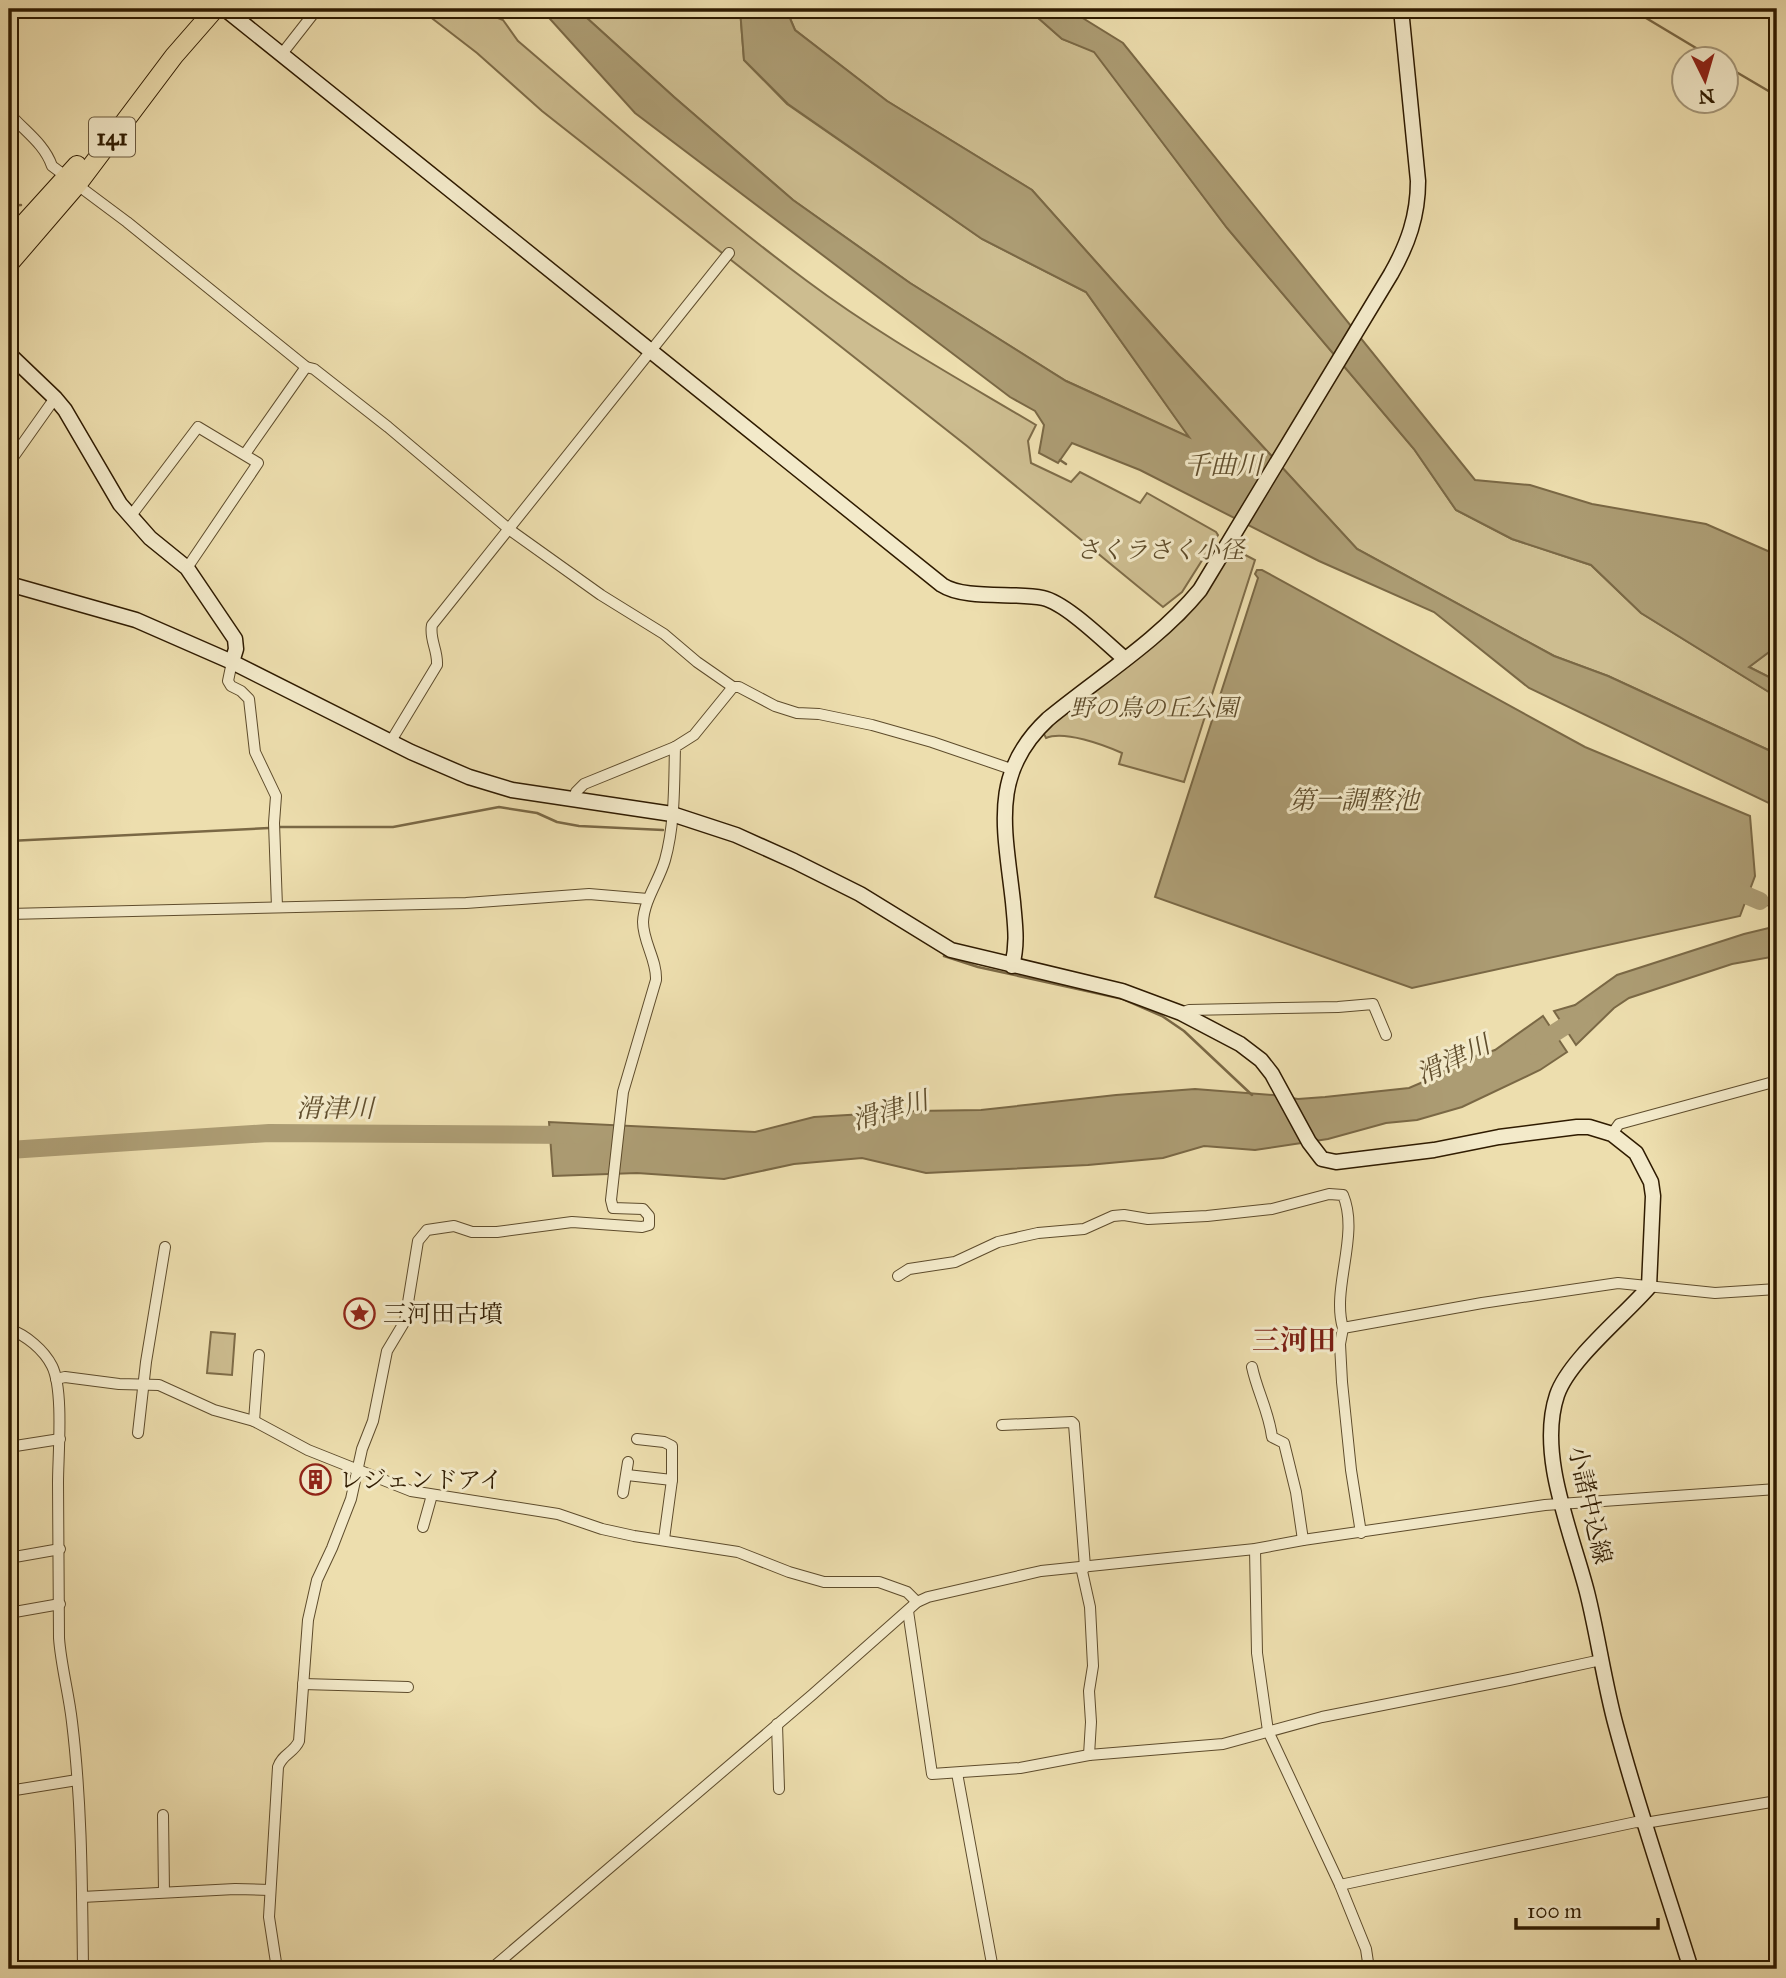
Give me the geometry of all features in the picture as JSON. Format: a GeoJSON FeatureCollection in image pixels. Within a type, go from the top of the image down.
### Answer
{"type":"FeatureCollection","features":[{"type":"Feature","properties":{"kind":"highway","name":"141"},"geometry":{"type":"LineString","coordinates":[[9,264],[72,181],[215,9]]}},
{"type":"Feature","properties":{"kind":"highway","name":"141"},"geometry":{"type":"LineString","coordinates":[[9,240],[72,181]]}},
{"type":"Feature","properties":{"kind":"main road"},"geometry":{"type":"LineString","coordinates":[[225,9],[942,585],[956,592],[1044,598],[1055,602],[1125,659]]}},
{"type":"Feature","properties":{"kind":"main road"},"geometry":{"type":"LineString","coordinates":[[1012,966],[1017,928],[1005,792],[1018,754],[1037,730],[1188,604],[1235,534],[1385,283],[1409,237],[1418,197],[1414,128],[1401,9]]}},
{"type":"Feature","properties":{"kind":"main road"},"geometry":{"type":"LineString","coordinates":[[9,354],[55,398],[130,517],[166,553],[187,568],[235,639],[236,649],[232,662]]}},
{"type":"Feature","properties":{"kind":"main road"},"geometry":{"type":"LineString","coordinates":[[9,584],[136,620],[232,662],[469,777],[521,792],[672,814],[736,835],[860,894],[951,950],[1122,991],[1181,1013],[1246,1048],[1268,1066],[1309,1142],[1327,1161],[1434,1150],[1499,1136],[1577,1128],[1589,1127],[1612,1133],[1636,1153],[1651,1182],[1653,1196],[1649,1287]]}},
{"type":"Feature","properties":{"kind":"main road","name":"小諸中込線"},"geometry":{"type":"LineString","coordinates":[[1649,1287],[1571,1368],[1557,1396],[1551,1451],[1562,1504],[1590,1605],[1615,1725],[1691,1969]]}},
{"type":"Feature","properties":{"kind":"street"},"geometry":{"type":"LineString","coordinates":[[281,55],[317,9]]}},
{"type":"Feature","properties":{"kind":"street"},"geometry":{"type":"LineString","coordinates":[[9,113],[30,132],[52,166],[127,222],[306,367],[314,369],[377,419],[510,530],[601,595],[664,634],[696,662],[733,687],[797,713],[872,725],[1011,769]]}},
{"type":"Feature","properties":{"kind":"street"},"geometry":{"type":"LineString","coordinates":[[391,741],[437,665],[436,648],[430,633],[432,625],[729,253]]}},
{"type":"Feature","properties":{"kind":"street"},"geometry":{"type":"LineString","coordinates":[[245,454],[306,367]]}},
{"type":"Feature","properties":{"kind":"street"},"geometry":{"type":"LineString","coordinates":[[9,463],[55,398]]}},
{"type":"Feature","properties":{"kind":"street"},"geometry":{"type":"LineString","coordinates":[[130,517],[198,427],[258,463],[187,568]]}},
{"type":"Feature","properties":{"kind":"street"},"geometry":{"type":"LineString","coordinates":[[232,662],[228,681],[249,699],[255,752],[276,796],[274,822],[277,908]]}},
{"type":"Feature","properties":{"kind":"street"},"geometry":{"type":"LineString","coordinates":[[575,799],[576,792],[584,784],[675,747],[694,735],[733,687]]}},
{"type":"Feature","properties":{"kind":"street"},"geometry":{"type":"LineString","coordinates":[[277,1969],[269,1917],[278,1767],[283,1756],[297,1747],[299,1741],[308,1620],[317,1580],[340,1530],[356,1482],[362,1449],[373,1421],[388,1345],[407,1316],[418,1241],[422,1233],[454,1226],[472,1232],[572,1222],[642,1227],[649,1225],[649,1216],[643,1209],[613,1208],[611,1200],[623,1092],[656,981],[643,923],[673,825],[675,747]]}},
{"type":"Feature","properties":{"kind":"street"},"geometry":{"type":"LineString","coordinates":[[9,915],[466,903],[589,894],[648,900]]}},
{"type":"Feature","properties":{"kind":"street"},"geometry":{"type":"LineString","coordinates":[[1181,1013],[1189,1010],[1373,1004],[1386,1035]]}},
{"type":"Feature","properties":{"kind":"street"},"geometry":{"type":"LineString","coordinates":[[1612,1133],[1619,1124],[1777,1081]]}},
{"type":"Feature","properties":{"kind":"street"},"geometry":{"type":"LineString","coordinates":[[898,1276],[909,1269],[955,1262],[998,1242],[1038,1233],[1084,1229],[1114,1216],[1148,1219],[1208,1216],[1272,1209],[1315,1197],[1343,1195],[1346,1212],[1345,1263],[1339,1319],[1343,1328],[1340,1345],[1351,1470],[1361,1533]]}},
{"type":"Feature","properties":{"kind":"street"},"geometry":{"type":"LineString","coordinates":[[138,1433],[143,1383],[165,1247]]}},
{"type":"Feature","properties":{"kind":"street"},"geometry":{"type":"LineString","coordinates":[[1343,1328],[1482,1303],[1618,1283],[1715,1293],[1777,1289]]}},
{"type":"Feature","properties":{"kind":"street"},"geometry":{"type":"LineString","coordinates":[[9,1329],[24,1336],[44,1354],[56,1379],[60,1439],[59,1638],[61,1668],[72,1721],[77,1780],[83,1969]]}},
{"type":"Feature","properties":{"kind":"street"},"geometry":{"type":"LineString","coordinates":[[254,1421],[259,1355]]}},
{"type":"Feature","properties":{"kind":"street"},"geometry":{"type":"LineString","coordinates":[[1252,1367],[1257,1390],[1270,1420],[1272,1437],[1284,1443],[1296,1492],[1303,1540]]}},
{"type":"Feature","properties":{"kind":"street"},"geometry":{"type":"LineString","coordinates":[[56,1379],[65,1377],[119,1384],[159,1385],[214,1410],[254,1421],[307,1450],[411,1491],[558,1514],[601,1529],[738,1552],[789,1572],[824,1581],[869,1581],[888,1584],[913,1595],[917,1602]]}},
{"type":"Feature","properties":{"kind":"street"},"geometry":{"type":"LineString","coordinates":[[1002,1425],[1055,1421],[1074,1424],[1085,1567],[1082,1571],[1090,1607],[1093,1666],[1089,1691],[1089,1755]]}},
{"type":"Feature","properties":{"kind":"street"},"geometry":{"type":"LineString","coordinates":[[9,1447],[60,1439]]}},
{"type":"Feature","properties":{"kind":"street"},"geometry":{"type":"LineString","coordinates":[[637,1439],[664,1442],[673,1446],[672,1480],[664,1539]]}},
{"type":"Feature","properties":{"kind":"street"},"geometry":{"type":"LineString","coordinates":[[623,1493],[628,1462]]}},
{"type":"Feature","properties":{"kind":"street"},"geometry":{"type":"LineString","coordinates":[[627,1475],[672,1480]]}},
{"type":"Feature","properties":{"kind":"street"},"geometry":{"type":"LineString","coordinates":[[491,1969],[917,1602],[928,1597],[1041,1571],[1255,1549],[1562,1504],[1777,1489]]}},
{"type":"Feature","properties":{"kind":"street"},"geometry":{"type":"LineString","coordinates":[[423,1527],[432,1495]]}},
{"type":"Feature","properties":{"kind":"street"},"geometry":{"type":"LineString","coordinates":[[9,1558],[60,1549]]}},
{"type":"Feature","properties":{"kind":"street"},"geometry":{"type":"LineString","coordinates":[[1255,1549],[1257,1653],[1268,1731],[1340,1885],[1366,1949],[1369,1969]]}},
{"type":"Feature","properties":{"kind":"street"},"geometry":{"type":"LineString","coordinates":[[9,1613],[60,1604]]}},
{"type":"Feature","properties":{"kind":"street"},"geometry":{"type":"LineString","coordinates":[[908,1611],[932,1774],[1020,1768],[1089,1755],[1223,1744],[1335,1714],[1509,1681],[1601,1660]]}},
{"type":"Feature","properties":{"kind":"street"},"geometry":{"type":"LineString","coordinates":[[303,1684],[408,1687]]}},
{"type":"Feature","properties":{"kind":"street"},"geometry":{"type":"LineString","coordinates":[[777,1724],[779,1789]]}},
{"type":"Feature","properties":{"kind":"street"},"geometry":{"type":"LineString","coordinates":[[957,1773],[993,1969]]}},
{"type":"Feature","properties":{"kind":"street"},"geometry":{"type":"LineString","coordinates":[[9,1791],[77,1780]]}},
{"type":"Feature","properties":{"kind":"street"},"geometry":{"type":"LineString","coordinates":[[1340,1885],[1636,1822],[1645,1823],[1777,1801]]}},
{"type":"Feature","properties":{"kind":"street"},"geometry":{"type":"LineString","coordinates":[[163,1815],[164,1892]]}},
{"type":"Feature","properties":{"kind":"street"},"geometry":{"type":"LineString","coordinates":[[82,1897],[235,1889],[270,1891]]}},
{"type":"Feature","properties":{"kind":"green space","name":"さくラさく小径"},"geometry":{"type":"Polygon","coordinates":[[[420,9],[475,9],[503,20],[518,41],[625,133],[807,281],[891,338],[1036,425],[1028,441],[1031,463],[1071,482],[1080,472],[1140,503],[1147,493],[1216,532],[1218,535],[1182,592],[1163,607],[967,446],[542,111],[477,53],[420,9]]]}},
{"type":"Feature","properties":{"kind":"green space"},"geometry":{"type":"Polygon","coordinates":[[[577,9],[740,9],[744,60],[787,104],[982,239],[1086,292],[1190,438],[1066,381],[910,283],[793,200],[577,9]]]}},
{"type":"Feature","properties":{"kind":"green space"},"geometry":{"type":"Polygon","coordinates":[[[786,9],[1028,9],[1062,39],[1094,51],[1227,228],[1414,449],[1456,510],[1512,539],[1591,565],[1641,613],[1777,697],[1777,754],[1608,676],[1554,656],[1357,549],[1032,190],[887,101],[795,30],[786,9]]]}},
{"type":"Feature","properties":{"kind":"green space","name":"野の鳥の丘公園"},"geometry":{"type":"Polygon","coordinates":[[[1234,549],[1255,560],[1184,782],[1119,764],[1122,753],[1095,743],[1073,737],[1046,738],[1043,732],[1062,713],[1184,619],[1234,549]]]}},
{"type":"Feature","properties":{"kind":"green space"},"geometry":{"type":"Polygon","coordinates":[[[1777,646],[1777,681],[1749,667],[1777,646]]]}},
{"type":"Feature","properties":{"kind":"green space"},"geometry":{"type":"Polygon","coordinates":[[[211,1332],[235,1334],[232,1375],[207,1373],[211,1332]]]}},
{"type":"Feature","properties":{"kind":"water","name":"千曲川"},"geometry":{"type":"Polygon","coordinates":[[[541,9],[577,9],[793,200],[910,283],[1066,381],[1189,437],[1086,292],[982,239],[788,104],[744,60],[740,9],[786,9],[795,30],[887,101],[1032,190],[1357,549],[1554,656],[1608,676],[1777,754],[1777,807],[1529,688],[1434,612],[1319,561],[1140,470],[1072,443],[1058,463],[1039,453],[1044,425],[1035,411],[1010,397],[635,113],[541,9]]]}},
{"type":"Feature","properties":{"kind":"water"},"geometry":{"type":"Polygon","coordinates":[[[1028,9],[1068,9],[1123,43],[1475,480],[1530,485],[1592,504],[1706,524],[1777,555],[1777,646],[1749,667],[1777,681],[1777,697],[1641,613],[1591,565],[1512,539],[1456,510],[1414,449],[1227,228],[1094,52],[1062,39],[1028,9]]]}},
{"type":"Feature","properties":{"kind":"water","name":"第一調整池"},"geometry":{"type":"Polygon","coordinates":[[[1257,570],[1262,570],[1585,747],[1750,816],[1755,876],[1740,916],[1412,988],[1155,897],[1258,578],[1255,574],[1257,570]]]}},
{"type":"Feature","properties":{"kind":"water"},"geometry":{"type":"Polygon","coordinates":[[[1777,926],[1777,956],[1732,964],[1629,998],[1614,1008],[1576,1045],[1554,1011],[1575,1005],[1617,975],[1777,926]]]}},
{"type":"Feature","properties":{"kind":"water"},"geometry":{"type":"Polygon","coordinates":[[[1543,1016],[1567,1052],[1540,1070],[1462,1107],[1417,1120],[1386,1123],[1328,1139],[1255,1150],[1204,1146],[1163,1158],[1088,1165],[926,1173],[862,1158],[794,1164],[724,1179],[637,1173],[553,1176],[549,1122],[755,1132],[814,1117],[981,1110],[1195,1089],[1298,1099],[1325,1097],[1409,1088],[1462,1060],[1495,1050],[1543,1016]]]}},
{"type":"Feature","properties":{"kind":"waterway"},"geometry":{"type":"LineString","coordinates":[[1412,14],[1474,9]]}},
{"type":"Feature","properties":{"kind":"waterway"},"geometry":{"type":"LineString","coordinates":[[1631,9],[1693,46]]}},
{"type":"Feature","properties":{"kind":"waterway"},"geometry":{"type":"LineString","coordinates":[[1740,74],[1777,96]]}},
{"type":"Feature","properties":{"kind":"waterway"},"geometry":{"type":"LineString","coordinates":[[9,206],[21,205]]}},
{"type":"Feature","properties":{"kind":"waterway"},"geometry":{"type":"LineString","coordinates":[[1060,460],[1066,464]]}},
{"type":"Feature","properties":{"kind":"waterway"},"geometry":{"type":"LineString","coordinates":[[280,827],[393,827],[499,807],[537,813],[557,822],[579,826],[663,830]]}},
{"type":"Feature","properties":{"kind":"waterway"},"geometry":{"type":"LineString","coordinates":[[9,841],[269,828]]}},
{"type":"Feature","properties":{"kind":"waterway","name":"第一調整池"},"geometry":{"type":"LineString","coordinates":[[1727,887],[1760,901]]}},
{"type":"Feature","properties":{"kind":"waterway"},"geometry":{"type":"LineString","coordinates":[[1760,901],[1777,910]]}},
{"type":"Feature","properties":{"kind":"waterway"},"geometry":{"type":"LineString","coordinates":[[944,956],[978,967],[1123,999],[1162,1016],[1184,1031],[1252,1095]]}},
{"type":"Feature","properties":{"kind":"waterway","name":"滑津川"},"geometry":{"type":"LineString","coordinates":[[1534,1046],[1584,1014]]}},
{"type":"Feature","properties":{"kind":"waterway","name":"滑津川"},"geometry":{"type":"LineString","coordinates":[[9,1150],[269,1133],[572,1135]]}},
{"type":"Feature","properties":{"kind":"place","name":"三河田古墳"},"geometry":{"type":"Point","coordinates":[360,1314]}},
{"type":"Feature","properties":{"kind":"place","name":"レジェンドアイ"},"geometry":{"type":"Point","coordinates":[316,1480]}},
{"type":"Feature","properties":{"kind":"district","name":"三河田"},"geometry":{"type":"Point","coordinates":[1294,1340]}}]}
